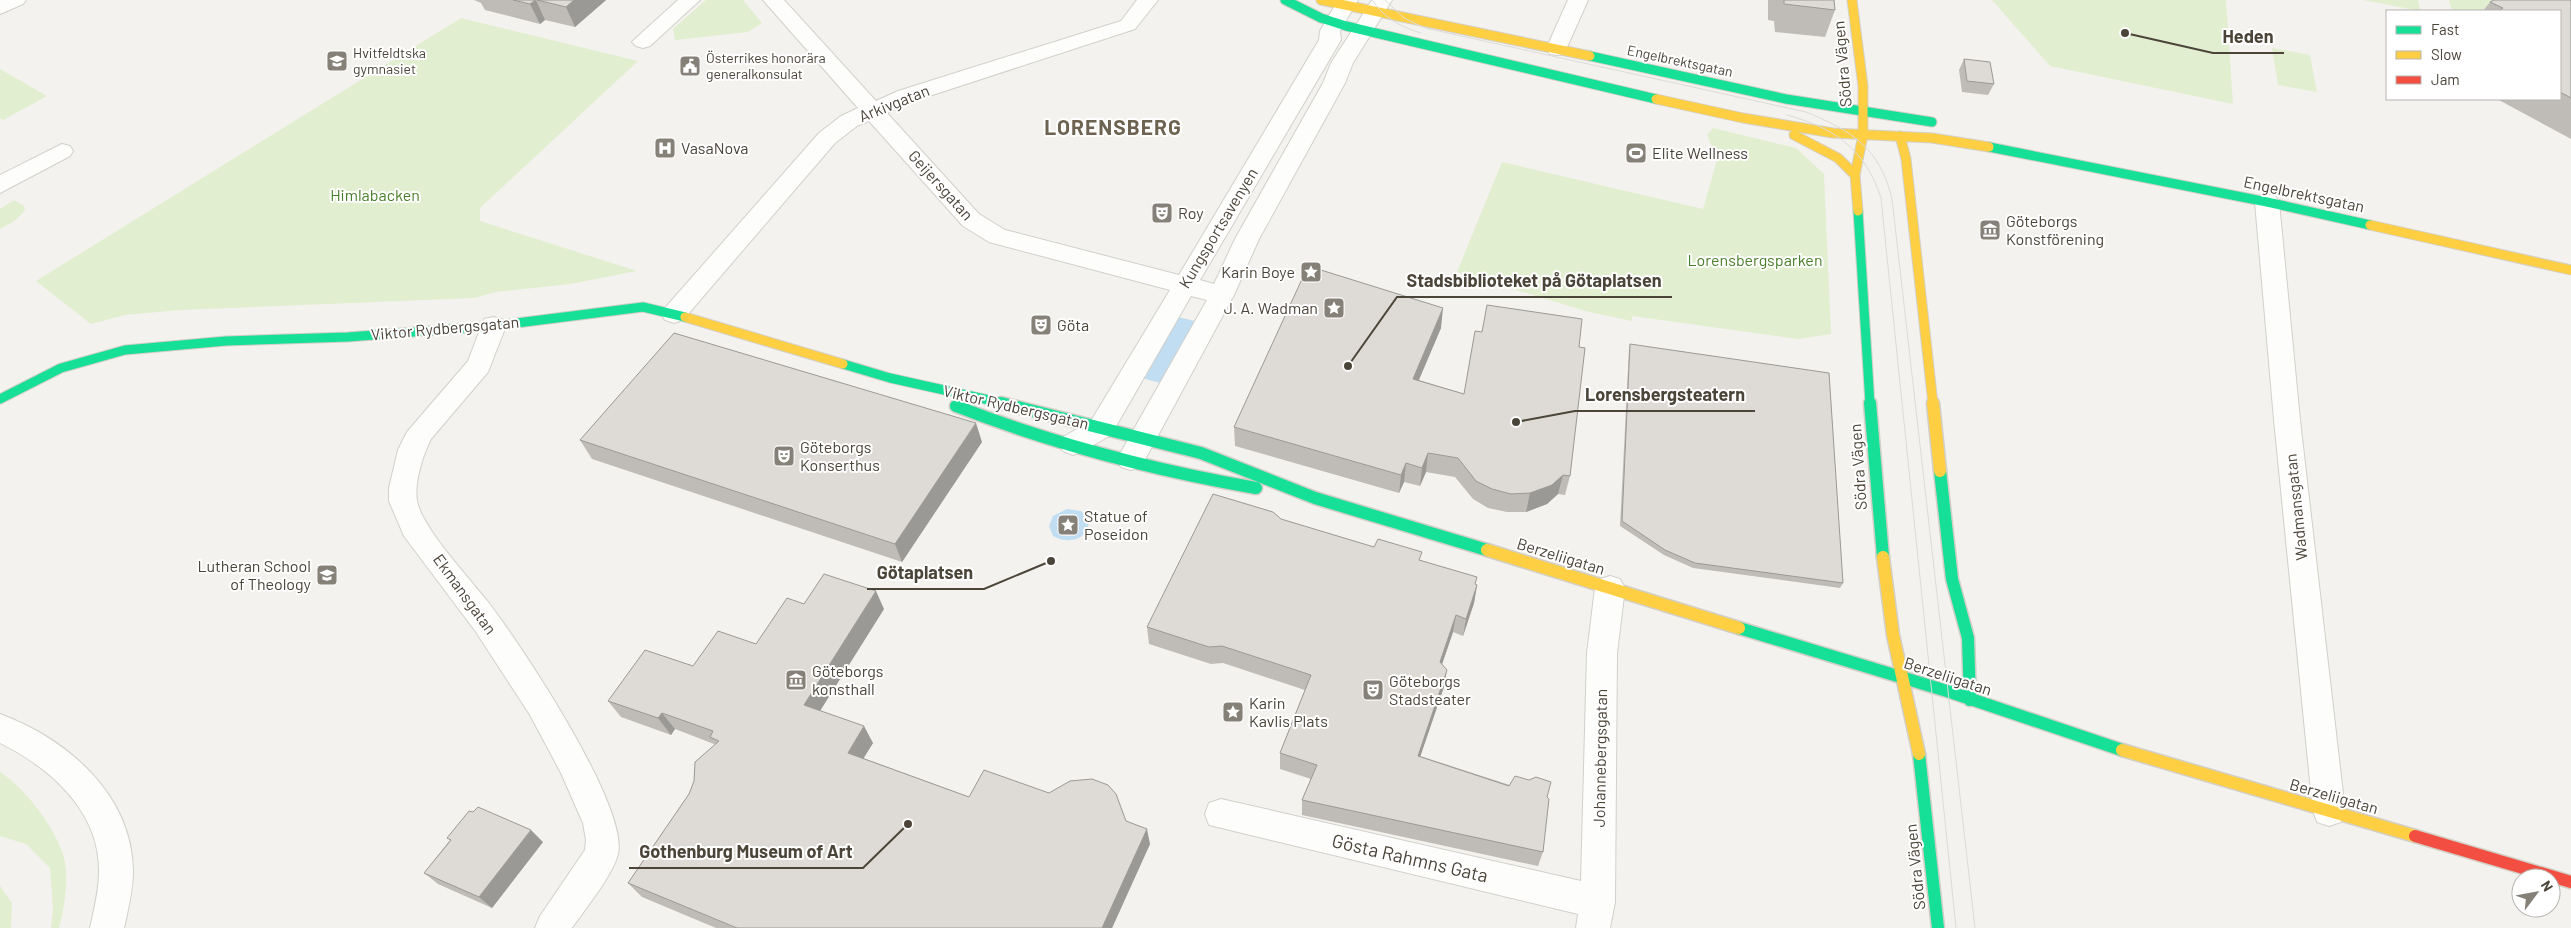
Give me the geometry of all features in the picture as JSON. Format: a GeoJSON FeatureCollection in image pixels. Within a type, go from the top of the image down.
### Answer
{"type":"FeatureCollection","features":[{"type":"Feature","properties":{"kind":"street"},"geometry":{"type":"LineString","coordinates":[[0,8],[16,0]]}},
{"type":"Feature","properties":{"kind":"street"},"geometry":{"type":"LineString","coordinates":[[643,42],[690,0]]}},
{"type":"Feature","properties":{"kind":"street","name":"Geijersgatan"},"geometry":{"type":"LineString","coordinates":[[773,0],[971,220],[997,236],[1222,295]]}},
{"type":"Feature","properties":{"kind":"street","name":"Arkivgatan"},"geometry":{"type":"LineString","coordinates":[[674,314],[827,138],[849,121],[872,109],[906,96],[1128,25],[1148,0]]}},
{"type":"Feature","properties":{"kind":"street","name":"Engelbrektsgatan"},"geometry":{"type":"LineString","coordinates":[[1286,0],[1310,15],[1379,5],[1557,49],[1786,99],[1940,124]]}},
{"type":"Feature","properties":{"kind":"street","name":"Engelbrektsgatan"},"geometry":{"type":"LineString","coordinates":[[1321,0],[1342,9],[1363,32],[1386,34],[1645,97],[1743,118],[1863,135],[1900,136],[1950,141],[2030,154],[2267,202],[2571,270]]}},
{"type":"Feature","properties":{"kind":"street"},"geometry":{"type":"LineString","coordinates":[[1557,49],[1578,0]]}},
{"type":"Feature","properties":{"kind":"street","name":"Södra Vägen"},"geometry":{"type":"LineString","coordinates":[[1852,0],[1862,79],[1863,135],[1855,175],[1867,323],[1874,484],[1890,614],[1919,753],[1938,928]]}},
{"type":"Feature","properties":{"kind":"street","name":"Kungsportsavenyen"},"geometry":{"type":"LineString","coordinates":[[1136,449],[1222,295],[1247,239],[1334,83],[1342,63],[1379,5]]}},
{"type":"Feature","properties":{"kind":"street","name":"Kungsportsavenyen"},"geometry":{"type":"LineString","coordinates":[[1073,444],[1101,428],[1330,40],[1330,32],[1342,9]]}},
{"type":"Feature","properties":{"kind":"street","name":"Engelbrektsgatan"},"geometry":{"type":"LineString","coordinates":[[1743,118],[1805,140],[1838,158],[1855,175]]}},
{"type":"Feature","properties":{"kind":"street","name":"Engelbrektsgatan"},"geometry":{"type":"LineString","coordinates":[[1982,134],[2030,154]]}},
{"type":"Feature","properties":{"kind":"street"},"geometry":{"type":"LineString","coordinates":[[1900,136],[1906,159],[1952,579],[1966,618],[1968,633],[1971,666],[1970,700]]}},
{"type":"Feature","properties":{"kind":"street"},"geometry":{"type":"LineString","coordinates":[[0,185],[62,151]]}},
{"type":"Feature","properties":{"kind":"street","name":"Wadmansgatan"},"geometry":{"type":"LineString","coordinates":[[2267,202],[2272,273],[2322,760],[2329,811]]}},
{"type":"Feature","properties":{"kind":"street","name":"Viktor Rydbergsgatan"},"geometry":{"type":"LineString","coordinates":[[0,400],[62,368],[125,350],[226,342],[348,337],[493,326],[643,307],[674,314],[890,378],[1033,409],[1101,428],[1136,449]]}},
{"type":"Feature","properties":{"kind":"street","name":"Ekmansgatan"},"geometry":{"type":"LineString","coordinates":[[493,326],[479,365],[421,432],[410,458],[403,488],[403,501],[414,528],[487,623],[541,705],[573,764],[602,832],[601,855],[552,928]]}},
{"type":"Feature","properties":{"kind":"street","name":"Viktor Rydbergsgatan"},"geometry":{"type":"LineString","coordinates":[[890,378],[1010,428],[1073,444],[1136,449]]}},
{"type":"Feature","properties":{"kind":"street","name":"Berzeliigatan"},"geometry":{"type":"LineString","coordinates":[[1136,449],[1191,477],[1315,498]]}},
{"type":"Feature","properties":{"kind":"street","name":"Berzeliigatan"},"geometry":{"type":"LineString","coordinates":[[1136,449],[1201,453],[1315,498],[1903,679],[2095,742],[2571,882]]}},
{"type":"Feature","properties":{"kind":"street","name":"Johannebergsgatan"},"geometry":{"type":"LineString","coordinates":[[1595,915],[1602,652],[1610,588]]}},
{"type":"Feature","properties":{"kind":"street"},"geometry":{"type":"LineString","coordinates":[[0,728],[20,737],[57,760],[83,785],[101,811],[111,840],[116,870],[107,928]]}},
{"type":"Feature","properties":{"kind":"street","name":"Gösta Rahmns Gata"},"geometry":{"type":"LineString","coordinates":[[1221,814],[1595,915]]}},
{"type":"Feature","properties":{"kind":"green space"},"geometry":{"type":"Polygon","coordinates":[[[706,0],[743,0],[762,23],[748,32],[675,40],[673,29],[706,0]]]}},
{"type":"Feature","properties":{"kind":"green space"},"geometry":{"type":"Polygon","coordinates":[[[1992,0],[2226,0],[2233,104],[2050,66],[1992,0]]]}},
{"type":"Feature","properties":{"kind":"green space"},"geometry":{"type":"Polygon","coordinates":[[[2363,0],[2418,0],[2420,10],[2363,0]]]}},
{"type":"Feature","properties":{"kind":"green space"},"geometry":{"type":"Polygon","coordinates":[[[2449,0],[2522,0],[2504,10],[2452,10],[2449,0]]]}},
{"type":"Feature","properties":{"kind":"green space","name":"Himlabacken"},"geometry":{"type":"Polygon","coordinates":[[[461,18],[638,61],[480,208],[480,221],[637,271],[570,284],[496,292],[474,298],[180,310],[125,315],[91,324],[36,281],[461,18]]]}},
{"type":"Feature","properties":{"kind":"green space"},"geometry":{"type":"Polygon","coordinates":[[[2272,48],[2310,55],[2317,92],[2278,85],[2272,48]]]}},
{"type":"Feature","properties":{"kind":"green space"},"geometry":{"type":"Polygon","coordinates":[[[0,69],[47,96],[3,120],[0,118],[0,69]]]}},
{"type":"Feature","properties":{"kind":"green space","name":"Lorensbergsparken"},"geometry":{"type":"Polygon","coordinates":[[[1713,128],[1796,148],[1824,174],[1831,334],[1798,339],[1632,316],[1632,321],[1589,312],[1457,272],[1502,162],[1703,209],[1717,160],[1707,135],[1713,128]]]}},
{"type":"Feature","properties":{"kind":"green space"},"geometry":{"type":"Polygon","coordinates":[[[14,200],[24,206],[25,210],[16,220],[0,229],[0,209],[14,200]]]}},
{"type":"Feature","properties":{"kind":"green space"},"geometry":{"type":"Polygon","coordinates":[[[0,772],[32,802],[52,830],[59,844],[64,858],[66,877],[65,899],[59,928],[51,928],[53,910],[50,868],[26,844],[0,836],[0,772]]]}},
{"type":"Feature","properties":{"kind":"green space"},"geometry":{"type":"Polygon","coordinates":[[[0,886],[12,903],[11,928],[0,928],[0,886]]]}},
{"type":"Feature","properties":{"kind":"water"},"geometry":{"type":"Polygon","coordinates":[[[1178,317],[1195,321],[1160,383],[1142,378],[1178,317]]]}},
{"type":"Feature","properties":{"kind":"water"},"geometry":{"type":"Polygon","coordinates":[[[1067,509],[1081,511],[1089,519],[1086,532],[1077,539],[1059,539],[1053,536],[1049,526],[1053,516],[1067,509]]]}},
{"type":"Feature","properties":{"kind":"building"},"geometry":{"type":"Polygon","coordinates":[[[513,0],[535,0],[530,4],[513,0]]]}},
{"type":"Feature","properties":{"kind":"building"},"geometry":{"type":"Polygon","coordinates":[[[537,0],[574,0],[566,7],[537,0]]]}},
{"type":"Feature","properties":{"kind":"building"},"geometry":{"type":"Polygon","coordinates":[[[1784,0],[1834,0],[1835,10],[1784,4],[1784,0]]]}},
{"type":"Feature","properties":{"kind":"building"},"geometry":{"type":"Polygon","coordinates":[[[2494,0],[2571,0],[2571,98],[2561,93],[2561,10],[2500,10],[2503,8],[2490,2],[2494,0]]]}},
{"type":"Feature","properties":{"kind":"building"},"geometry":{"type":"Polygon","coordinates":[[[1964,59],[1990,62],[1994,84],[1967,81],[1964,59]]]}},
{"type":"Feature","properties":{"kind":"building"},"geometry":{"type":"Polygon","coordinates":[[[1308,266],[1443,308],[1413,379],[1464,394],[1475,331],[1482,332],[1487,305],[1582,319],[1579,347],[1585,348],[1570,476],[1563,475],[1552,485],[1530,493],[1511,494],[1492,489],[1476,481],[1458,458],[1428,453],[1422,468],[1406,463],[1401,475],[1234,427],[1308,266]]]}},
{"type":"Feature","properties":{"kind":"building","name":"Göteborgs Konserthus"},"geometry":{"type":"Polygon","coordinates":[[[674,333],[976,423],[895,544],[580,440],[674,333]]]}},
{"type":"Feature","properties":{"kind":"building"},"geometry":{"type":"Polygon","coordinates":[[[1630,344],[1829,373],[1843,583],[1695,563],[1665,550],[1622,521],[1630,344]]]}},
{"type":"Feature","properties":{"kind":"building","name":"Göteborgs Stadsteater"},"geometry":{"type":"Polygon","coordinates":[[[1213,494],[1273,512],[1281,519],[1374,547],[1378,539],[1422,552],[1419,560],[1477,577],[1475,584],[1477,585],[1466,619],[1456,615],[1440,662],[1447,670],[1418,756],[1509,786],[1515,776],[1529,780],[1536,777],[1551,782],[1547,797],[1549,799],[1543,852],[1302,800],[1317,765],[1280,753],[1311,675],[1222,646],[1209,647],[1147,627],[1213,494]]]}},
{"type":"Feature","properties":{"kind":"building"},"geometry":{"type":"Polygon","coordinates":[[[824,574],[876,591],[804,705],[864,726],[848,753],[969,797],[984,770],[1049,793],[1070,781],[1092,779],[1108,785],[1116,794],[1126,821],[1147,829],[1102,928],[737,928],[628,883],[689,794],[694,781],[695,762],[719,741],[710,737],[713,731],[662,713],[658,718],[608,701],[645,650],[693,666],[718,631],[756,644],[787,598],[804,604],[824,574]]]}},
{"type":"Feature","properties":{"kind":"building"},"geometry":{"type":"Polygon","coordinates":[[[478,807],[531,830],[479,897],[424,873],[451,840],[447,838],[469,811],[473,812],[478,807]]]}},
{"type":"Feature","properties":{"kind":"tram line"},"geometry":{"type":"LineString","coordinates":[[1372,0],[1382,12],[1394,21],[1421,33]]}},
{"type":"Feature","properties":{"kind":"tram line"},"geometry":{"type":"LineString","coordinates":[[1385,0],[1404,18],[1425,28],[1806,112],[1850,134],[1872,154],[1887,181],[1892,199],[1975,928]]}},
{"type":"Feature","properties":{"kind":"tram line"},"geometry":{"type":"LineString","coordinates":[[1787,115],[1820,127],[1846,143],[1866,166],[1881,198],[1956,928]]}},
{"type":"Feature","properties":{"kind":"traffic: fast"},"geometry":{"type":"LineString","coordinates":[[1285,0],[1321,18],[1346,26],[1656,99]]}},
{"type":"Feature","properties":{"kind":"traffic: fast"},"geometry":{"type":"LineString","coordinates":[[1590,56],[1786,99],[1932,122]]}},
{"type":"Feature","properties":{"kind":"traffic: fast"},"geometry":{"type":"LineString","coordinates":[[1989,147],[2267,202],[2370,225]]}},
{"type":"Feature","properties":{"kind":"traffic: fast"},"geometry":{"type":"LineString","coordinates":[[1858,211],[1871,427],[1883,557]]}},
{"type":"Feature","properties":{"kind":"traffic: fast"},"geometry":{"type":"LineString","coordinates":[[0,399],[61,368],[125,350],[226,341],[348,337],[493,326],[643,307],[685,317]]}},
{"type":"Feature","properties":{"kind":"traffic: fast"},"geometry":{"type":"LineString","coordinates":[[843,364],[890,378],[1061,416],[1201,453],[1315,498],[1487,550]]}},
{"type":"Feature","properties":{"kind":"traffic: fast"},"geometry":{"type":"LineString","coordinates":[[956,406],[1066,445],[1179,474],[1256,488]]}},
{"type":"Feature","properties":{"kind":"traffic: fast"},"geometry":{"type":"LineString","coordinates":[[1940,471],[1952,579],[1968,638],[1970,700]]}},
{"type":"Feature","properties":{"kind":"traffic: fast"},"geometry":{"type":"LineString","coordinates":[[1739,628],[1947,691],[2122,750]]}},
{"type":"Feature","properties":{"kind":"traffic: fast"},"geometry":{"type":"LineString","coordinates":[[1919,754],[1938,928]]}},
{"type":"Feature","properties":{"kind":"traffic: slow"},"geometry":{"type":"LineString","coordinates":[[1321,0],[1590,56]]}},
{"type":"Feature","properties":{"kind":"traffic: slow"},"geometry":{"type":"LineString","coordinates":[[1852,0],[1863,86],[1863,135],[1855,175],[1858,211]]}},
{"type":"Feature","properties":{"kind":"traffic: slow"},"geometry":{"type":"LineString","coordinates":[[1656,99],[1743,118],[1833,133],[1932,138],[1989,147]]}},
{"type":"Feature","properties":{"kind":"traffic: slow"},"geometry":{"type":"LineString","coordinates":[[1794,135],[1838,158],[1855,175]]}},
{"type":"Feature","properties":{"kind":"traffic: slow"},"geometry":{"type":"LineString","coordinates":[[1900,136],[1906,159],[1940,471]]}},
{"type":"Feature","properties":{"kind":"traffic: slow"},"geometry":{"type":"LineString","coordinates":[[2370,225],[2571,270]]}},
{"type":"Feature","properties":{"kind":"traffic: slow"},"geometry":{"type":"LineString","coordinates":[[685,317],[843,364]]}},
{"type":"Feature","properties":{"kind":"traffic: slow"},"geometry":{"type":"LineString","coordinates":[[1487,550],[1739,628]]}},
{"type":"Feature","properties":{"kind":"traffic: slow"},"geometry":{"type":"LineString","coordinates":[[1883,557],[1893,635],[1919,754]]}},
{"type":"Feature","properties":{"kind":"traffic: slow"},"geometry":{"type":"LineString","coordinates":[[2122,750],[2415,836]]}},
{"type":"Feature","properties":{"kind":"traffic: jam"},"geometry":{"type":"LineString","coordinates":[[2415,836],[2571,882]]}},
{"type":"Feature","properties":{"kind":"place","name":"Heden"},"geometry":{"type":"Point","coordinates":[2125,33]}},
{"type":"Feature","properties":{"kind":"place","name":"Hvitfeldtska gymnasiet"},"geometry":{"type":"Point","coordinates":[337,61]}},
{"type":"Feature","properties":{"kind":"place","name":"Österrikes honorära generalkonsulat"},"geometry":{"type":"Point","coordinates":[690,66]}},
{"type":"Feature","properties":{"kind":"place","name":"VasaNova"},"geometry":{"type":"Point","coordinates":[665,148]}},
{"type":"Feature","properties":{"kind":"place","name":"Elite Wellness"},"geometry":{"type":"Point","coordinates":[1636,153]}},
{"type":"Feature","properties":{"kind":"place","name":"Roy"},"geometry":{"type":"Point","coordinates":[1162,213]}},
{"type":"Feature","properties":{"kind":"place","name":"Göteborgs Konstförening"},"geometry":{"type":"Point","coordinates":[1990,230]}},
{"type":"Feature","properties":{"kind":"place","name":"Karin Boye"},"geometry":{"type":"Point","coordinates":[1311,272]}},
{"type":"Feature","properties":{"kind":"place","name":"J. A. Wadman"},"geometry":{"type":"Point","coordinates":[1334,308]}},
{"type":"Feature","properties":{"kind":"place","name":"Göta"},"geometry":{"type":"Point","coordinates":[1041,325]}},
{"type":"Feature","properties":{"kind":"place","name":"Stadsbiblioteket på Götaplatsen"},"geometry":{"type":"Point","coordinates":[1348,366]}},
{"type":"Feature","properties":{"kind":"place","name":"Lorensbergsteatern"},"geometry":{"type":"Point","coordinates":[1516,422]}},
{"type":"Feature","properties":{"kind":"place","name":"Göteborgs Konserthus"},"geometry":{"type":"Point","coordinates":[784,456]}},
{"type":"Feature","properties":{"kind":"place","name":"Statue of Poseidon"},"geometry":{"type":"Point","coordinates":[1068,525]}},
{"type":"Feature","properties":{"kind":"place","name":"Götaplatsen"},"geometry":{"type":"Point","coordinates":[1051,561]}},
{"type":"Feature","properties":{"kind":"place","name":"Lutheran School of Theology"},"geometry":{"type":"Point","coordinates":[327,575]}},
{"type":"Feature","properties":{"kind":"place","name":"Göteborgs konsthall"},"geometry":{"type":"Point","coordinates":[796,680]}},
{"type":"Feature","properties":{"kind":"place","name":"Göteborgs Stadsteater"},"geometry":{"type":"Point","coordinates":[1373,690]}},
{"type":"Feature","properties":{"kind":"place","name":"Karin Kavlis Plats"},"geometry":{"type":"Point","coordinates":[1233,712]}},
{"type":"Feature","properties":{"kind":"place","name":"Gothenburg Museum of Art"},"geometry":{"type":"Point","coordinates":[908,824]}},
{"type":"Feature","properties":{"kind":"district","name":"LORENSBERG"},"geometry":{"type":"Point","coordinates":[1113,128]}}]}
